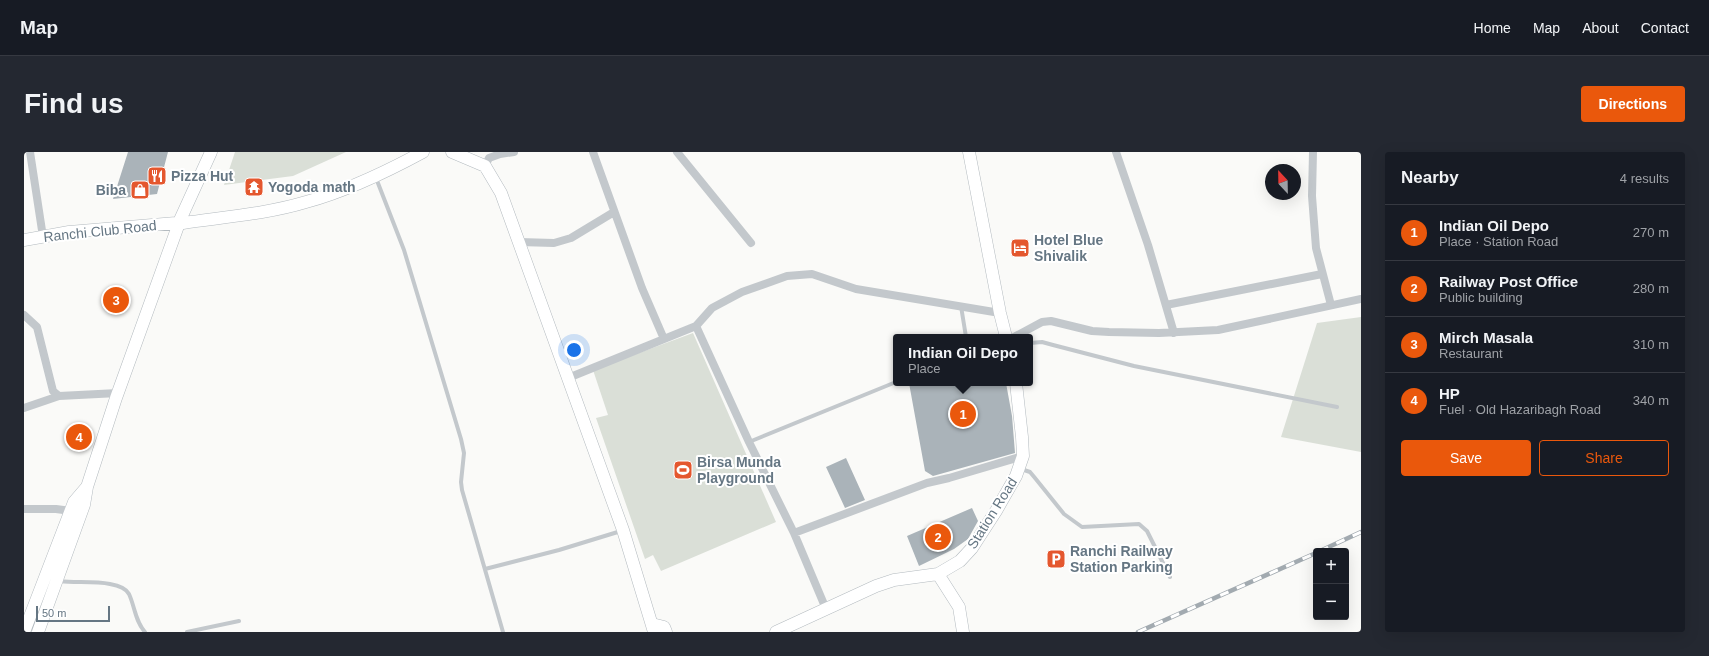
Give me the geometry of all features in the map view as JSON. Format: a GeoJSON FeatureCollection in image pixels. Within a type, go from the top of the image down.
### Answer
{"type":"FeatureCollection","features":[{"type":"Feature","properties":{"kind":"street"},"geometry":{"type":"LineString","coordinates":[[30,152],[43,237]]}},
{"type":"Feature","properties":{"kind":"street"},"geometry":{"type":"LineString","coordinates":[[38,632],[84,505],[87,487],[118,393],[180,223],[211,152]]}},
{"type":"Feature","properties":{"kind":"street","name":"Ranchi Club Road"},"geometry":{"type":"LineString","coordinates":[[24,240],[69,232],[180,223],[277,209],[306,202],[353,186],[423,152]]}},
{"type":"Feature","properties":{"kind":"street"},"geometry":{"type":"LineString","coordinates":[[452,152],[485,166],[501,193],[623,530],[653,628],[664,627],[666,632]]}},
{"type":"Feature","properties":{"kind":"street"},"geometry":{"type":"LineString","coordinates":[[485,166],[489,158],[500,154],[514,152]]}},
{"type":"Feature","properties":{"kind":"street"},"geometry":{"type":"LineString","coordinates":[[593,152],[642,288],[664,339]]}},
{"type":"Feature","properties":{"kind":"street"},"geometry":{"type":"LineString","coordinates":[[676,152],[751,243]]}},
{"type":"Feature","properties":{"kind":"street"},"geometry":{"type":"LineString","coordinates":[[969,152],[1005,334]]}},
{"type":"Feature","properties":{"kind":"street"},"geometry":{"type":"LineString","coordinates":[[1116,152],[1148,245],[1174,333]]}},
{"type":"Feature","properties":{"kind":"street"},"geometry":{"type":"LineString","coordinates":[[1313,152],[1312,196],[1314,231],[1318,261],[1331,305]]}},
{"type":"Feature","properties":{"kind":"street"},"geometry":{"type":"LineString","coordinates":[[519,242],[554,244],[571,238],[614,212]]}},
{"type":"Feature","properties":{"kind":"street"},"geometry":{"type":"LineString","coordinates":[[568,378],[696,326],[709,311],[742,292],[798,274],[812,274],[856,289],[1000,313]]}},
{"type":"Feature","properties":{"kind":"street"},"geometry":{"type":"LineString","coordinates":[[1166,305],[1322,274]]}},
{"type":"Feature","properties":{"kind":"street"},"geometry":{"type":"LineString","coordinates":[[1020,334],[1042,322],[1051,321],[1092,331],[1174,333],[1218,330],[1361,299]]}},
{"type":"Feature","properties":{"kind":"street"},"geometry":{"type":"LineString","coordinates":[[24,315],[37,326],[53,391],[59,396]]}},
{"type":"Feature","properties":{"kind":"street"},"geometry":{"type":"LineString","coordinates":[[696,326],[749,442],[794,533],[826,609]]}},
{"type":"Feature","properties":{"kind":"street","name":"Station Road"},"geometry":{"type":"LineString","coordinates":[[776,632],[876,586],[894,580],[938,574],[960,561],[972,548],[996,511],[1016,476],[1023,456],[1016,386]]}},
{"type":"Feature","properties":{"kind":"street"},"geometry":{"type":"LineString","coordinates":[[24,408],[59,396],[118,393]]}},
{"type":"Feature","properties":{"kind":"street"},"geometry":{"type":"LineString","coordinates":[[794,533],[927,482],[949,478],[1023,456]]}},
{"type":"Feature","properties":{"kind":"street"},"geometry":{"type":"LineString","coordinates":[[24,632],[74,502],[87,487]]}},
{"type":"Feature","properties":{"kind":"street"},"geometry":{"type":"LineString","coordinates":[[42,632],[88,506],[87,487]]}},
{"type":"Feature","properties":{"kind":"street"},"geometry":{"type":"LineString","coordinates":[[30,632],[77,502],[87,487]]}},
{"type":"Feature","properties":{"kind":"street"},"geometry":{"type":"LineString","coordinates":[[24,509],[51,508],[71,511]]}},
{"type":"Feature","properties":{"kind":"street"},"geometry":{"type":"LineString","coordinates":[[938,574],[959,607],[963,632]]}},
{"type":"Feature","properties":{"kind":"lane"},"geometry":{"type":"LineString","coordinates":[[375,176],[404,250],[461,439],[464,453],[461,482],[462,490],[503,632]]}},
{"type":"Feature","properties":{"kind":"lane"},"geometry":{"type":"LineString","coordinates":[[961,306],[966,334]]}},
{"type":"Feature","properties":{"kind":"lane"},"geometry":{"type":"LineString","coordinates":[[1033,343],[1042,342],[1054,344],[1134,366],[1337,407]]}},
{"type":"Feature","properties":{"kind":"lane"},"geometry":{"type":"LineString","coordinates":[[749,442],[893,383]]}},
{"type":"Feature","properties":{"kind":"lane"},"geometry":{"type":"LineString","coordinates":[[1018,469],[1030,472],[1064,514],[1082,527],[1139,524],[1146,531],[1170,577]]}},
{"type":"Feature","properties":{"kind":"lane"},"geometry":{"type":"LineString","coordinates":[[485,569],[559,550],[623,530]]}},
{"type":"Feature","properties":{"kind":"lane"},"geometry":{"type":"LineString","coordinates":[[60,581],[111,584],[120,586],[129,593],[137,619],[145,632]]}},
{"type":"Feature","properties":{"kind":"lane"},"geometry":{"type":"LineString","coordinates":[[187,632],[239,621]]}},
{"type":"Feature","properties":{"kind":"shaded area"},"geometry":{"type":"Polygon","coordinates":[[[235,152],[346,152],[293,176],[224,185],[235,152]]]}},
{"type":"Feature","properties":{"kind":"shaded area"},"geometry":{"type":"Polygon","coordinates":[[[1361,317],[1361,452],[1281,437],[1317,323],[1361,317]]]}},
{"type":"Feature","properties":{"kind":"shaded area","name":"Birsa Munda Playground"},"geometry":{"type":"Polygon","coordinates":[[[693,333],[776,522],[661,571],[653,555],[645,559],[596,418],[608,415],[593,370],[693,333]]]}},
{"type":"Feature","properties":{"kind":"building"},"geometry":{"type":"Polygon","coordinates":[[[128,152],[168,152],[157,194],[113,199],[128,152]]]}},
{"type":"Feature","properties":{"kind":"building"},"geometry":{"type":"Polygon","coordinates":[[[910,386],[1007,386],[1012,416],[1015,453],[933,476],[925,471],[910,386]]]}},
{"type":"Feature","properties":{"kind":"building"},"geometry":{"type":"Polygon","coordinates":[[[846,458],[865,500],[845,508],[826,467],[846,458]]]}},
{"type":"Feature","properties":{"kind":"building"},"geometry":{"type":"Polygon","coordinates":[[[972,508],[978,521],[968,539],[954,549],[919,566],[907,536],[972,508]]]}},
{"type":"Feature","properties":{"kind":"railway"},"geometry":{"type":"LineString","coordinates":[[1326,548],[1361,532]]}},
{"type":"Feature","properties":{"kind":"railway"},"geometry":{"type":"LineString","coordinates":[[1138,632],[1313,554]]}},
{"type":"Feature","properties":{"kind":"place","name":"Pizza Hut"},"geometry":{"type":"Point","coordinates":[157,176]}},
{"type":"Feature","properties":{"kind":"place","name":"Yogoda math"},"geometry":{"type":"Point","coordinates":[254,187]}},
{"type":"Feature","properties":{"kind":"place","name":"Biba"},"geometry":{"type":"Point","coordinates":[140,190]}},
{"type":"Feature","properties":{"kind":"place","name":"Hotel Blue Shivalik"},"geometry":{"type":"Point","coordinates":[1020,248]}},
{"type":"Feature","properties":{"kind":"place","name":"Mirch Masala"},"geometry":{"type":"Point","coordinates":[116,300]}},
{"type":"Feature","properties":{"kind":"place","name":"Indian Oil Depo"},"geometry":{"type":"Point","coordinates":[963,414]}},
{"type":"Feature","properties":{"kind":"place","name":"HP"},"geometry":{"type":"Point","coordinates":[79,437]}},
{"type":"Feature","properties":{"kind":"place","name":"Birsa Munda Playground"},"geometry":{"type":"Point","coordinates":[683,470]}},
{"type":"Feature","properties":{"kind":"place","name":"Railway Post Office"},"geometry":{"type":"Point","coordinates":[938,537]}},
{"type":"Feature","properties":{"kind":"place","name":"Ranchi Railway Station Parking"},"geometry":{"type":"Point","coordinates":[1056,559]}}]}
